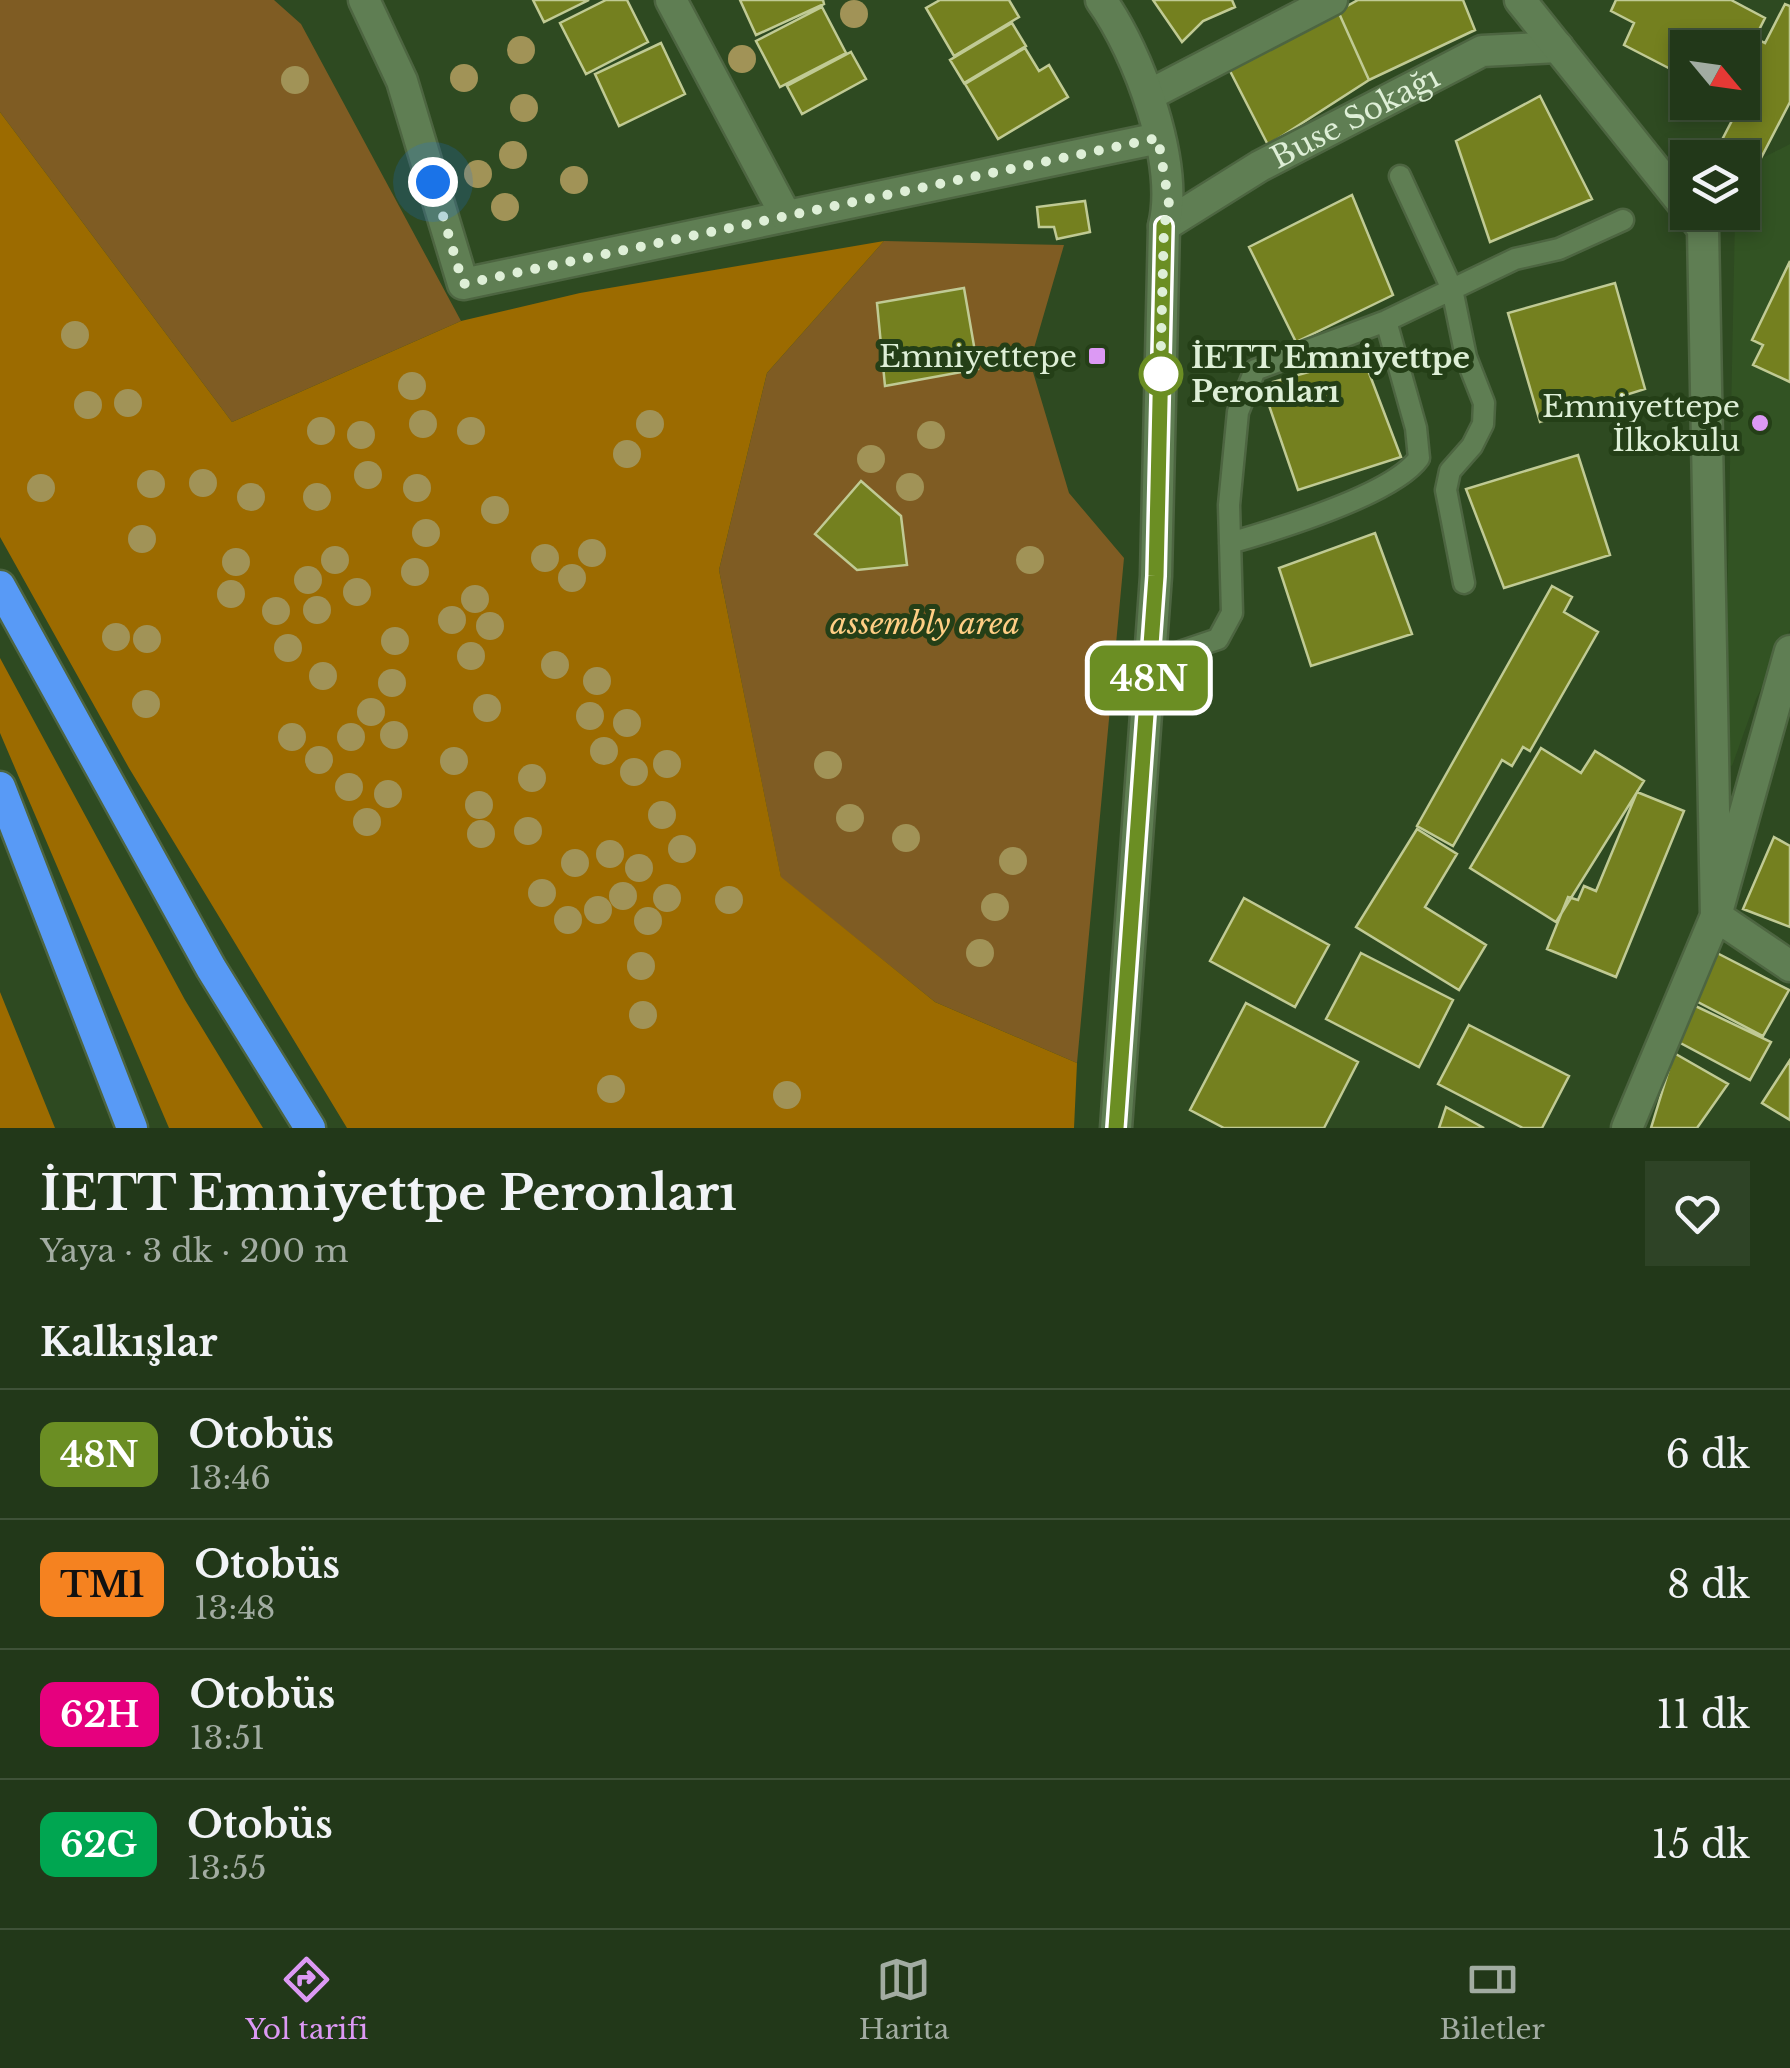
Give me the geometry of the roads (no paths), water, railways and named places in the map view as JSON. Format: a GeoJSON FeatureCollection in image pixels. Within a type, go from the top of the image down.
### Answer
{"type":"FeatureCollection","features":[{"type":"Feature","properties":{"kind":"highway"},"geometry":{"type":"LineString","coordinates":[[0,586],[211,968],[310,1128]]}},
{"type":"Feature","properties":{"kind":"highway"},"geometry":{"type":"LineString","coordinates":[[0,786],[132,1128]]}},
{"type":"Feature","properties":{"kind":"street"},"geometry":{"type":"LineString","coordinates":[[336,0],[370,12],[402,81],[463,284],[1158,138]]}},
{"type":"Feature","properties":{"kind":"street"},"geometry":{"type":"LineString","coordinates":[[671,0],[786,216]]}},
{"type":"Feature","properties":{"kind":"street"},"geometry":{"type":"LineString","coordinates":[[1101,0],[1127,44],[1149,95],[1169,204],[1164,226],[1156,576],[1116,1128]]}},
{"type":"Feature","properties":{"kind":"street"},"geometry":{"type":"LineString","coordinates":[[1149,95],[1332,0]]}},
{"type":"Feature","properties":{"kind":"street"},"geometry":{"type":"LineString","coordinates":[[1520,0],[1670,187]]}},
{"type":"Feature","properties":{"kind":"street","name":"Buse Sokağı"},"geometry":{"type":"LineString","coordinates":[[1164,226],[1260,166],[1482,51],[1558,47]]}},
{"type":"Feature","properties":{"kind":"street"},"geometry":{"type":"LineString","coordinates":[[1703,230],[1716,916]]}},
{"type":"Feature","properties":{"kind":"street"},"geometry":{"type":"LineString","coordinates":[[1627,1128],[1716,916],[1790,651]]}},
{"type":"Feature","properties":{"kind":"street"},"geometry":{"type":"LineString","coordinates":[[1716,916],[1790,966]]}},
{"type":"Feature","properties":{"kind":"lane"},"geometry":{"type":"LineString","coordinates":[[1400,176],[1452,290],[1466,357],[1484,403],[1483,424],[1462,460],[1450,471],[1446,490],[1464,582]]}},
{"type":"Feature","properties":{"kind":"lane"},"geometry":{"type":"LineString","coordinates":[[1150,662],[1218,639],[1232,614],[1228,505],[1238,412],[1256,370],[1386,321],[1515,260],[1558,249],[1622,220]]}},
{"type":"Feature","properties":{"kind":"lane"},"geometry":{"type":"LineString","coordinates":[[1230,543],[1289,526],[1392,482],[1409,472],[1419,458],[1416,428],[1386,321]]}},
{"type":"Feature","properties":{"kind":"place","name":"Emniyettepe"},"geometry":{"type":"Point","coordinates":[1097,356]}},
{"type":"Feature","properties":{"kind":"place","name":"İETT Emniyettpe Peronları"},"geometry":{"type":"Point","coordinates":[1161,374]}},
{"type":"Feature","properties":{"kind":"place","name":"Emniyettepe İlkokulu"},"geometry":{"type":"Point","coordinates":[1760,423]}},
{"type":"Feature","properties":{"kind":"park label","name":"assembly area"},"geometry":{"type":"Point","coordinates":[925,623]}}]}
